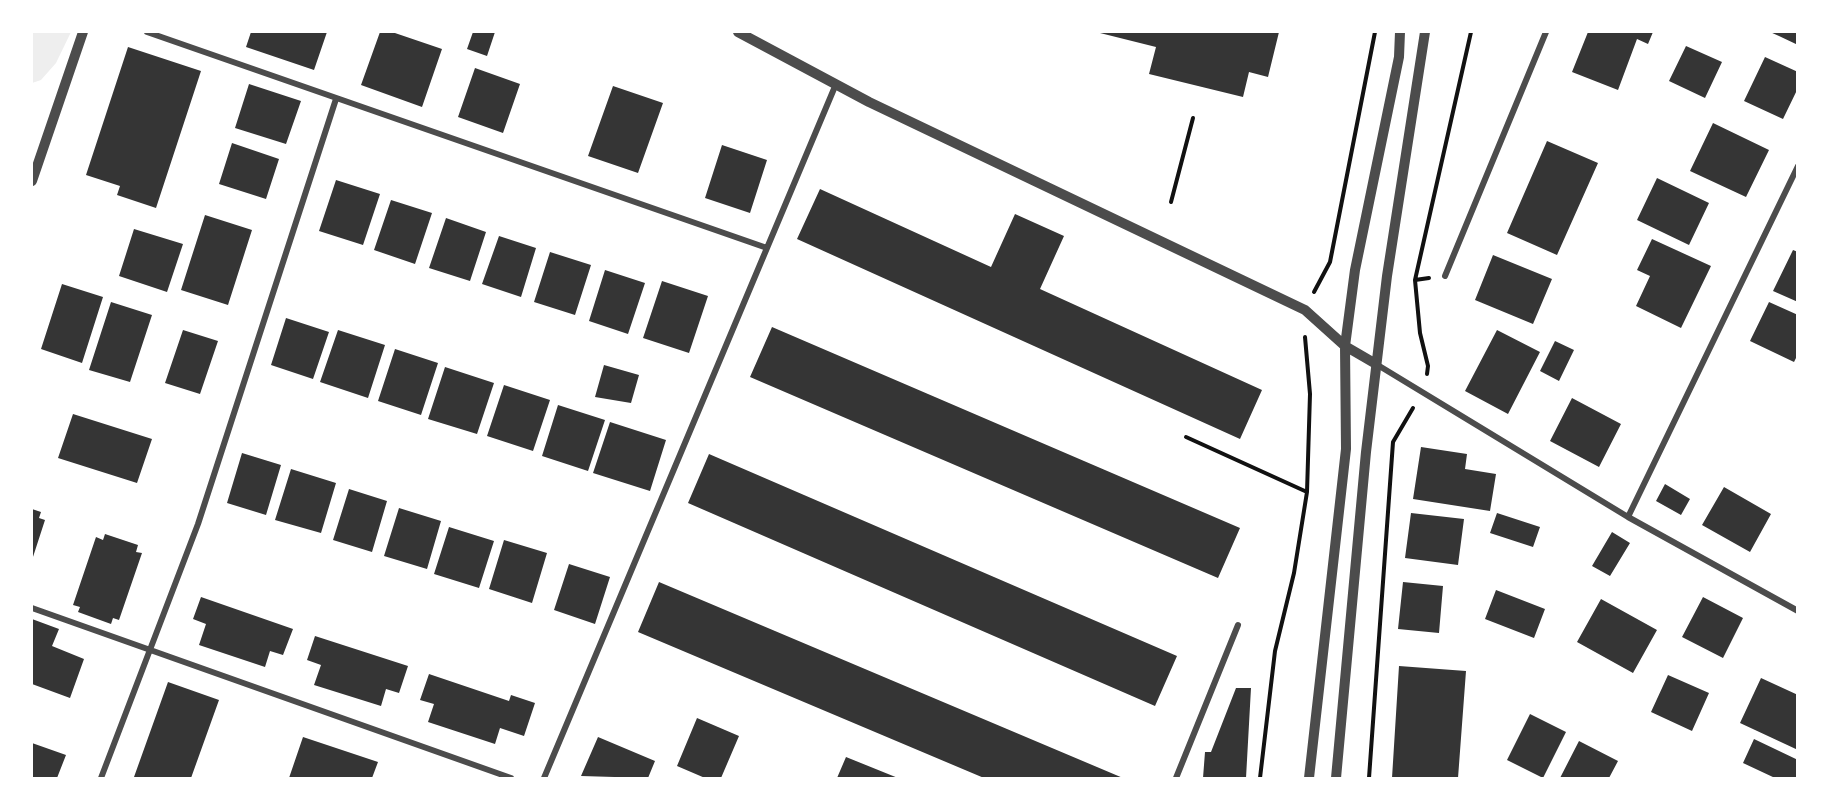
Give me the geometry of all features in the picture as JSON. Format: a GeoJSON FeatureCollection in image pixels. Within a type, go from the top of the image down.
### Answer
{"type":"FeatureCollection","features":[{"type":"Feature","properties":{"kind":"street"},"geometry":{"type":"LineString","coordinates":[[32,181],[83,32]]}},
{"type":"Feature","properties":{"kind":"street"},"geometry":{"type":"LineString","coordinates":[[147,32],[767,248]]}},
{"type":"Feature","properties":{"kind":"street"},"geometry":{"type":"LineString","coordinates":[[738,32],[836,84],[1305,310],[1345,346],[1628,517],[1797,611]]}},
{"type":"Feature","properties":{"kind":"street"},"geometry":{"type":"LineString","coordinates":[[1309,778],[1346,449],[1345,346],[1356,270],[1398,57],[1400,32]]}},
{"type":"Feature","properties":{"kind":"street"},"geometry":{"type":"LineString","coordinates":[[1336,778],[1376,364],[1387,276],[1425,32]]}},
{"type":"Feature","properties":{"kind":"street"},"geometry":{"type":"LineString","coordinates":[[1445,276],[1546,32]]}},
{"type":"Feature","properties":{"kind":"street"},"geometry":{"type":"LineString","coordinates":[[544,778],[836,84]]}},
{"type":"Feature","properties":{"kind":"street"},"geometry":{"type":"LineString","coordinates":[[101,778],[151,652],[205,502],[336,99]]}},
{"type":"Feature","properties":{"kind":"street"},"geometry":{"type":"LineString","coordinates":[[1628,517],[1797,166]]}},
{"type":"Feature","properties":{"kind":"street"},"geometry":{"type":"LineString","coordinates":[[32,608],[511,778]]}},
{"type":"Feature","properties":{"kind":"street"},"geometry":{"type":"LineString","coordinates":[[1176,778],[1238,625]]}},
{"type":"Feature","properties":{"kind":"path"},"geometry":{"type":"LineString","coordinates":[[1260,778],[1275,651],[1294,573],[1306,492],[1310,394],[1305,310],[1330,262],[1375,32]]}},
{"type":"Feature","properties":{"kind":"path"},"geometry":{"type":"LineString","coordinates":[[1171,202],[1193,118]]}},
{"type":"Feature","properties":{"kind":"path"},"geometry":{"type":"LineString","coordinates":[[1186,437],[1306,492]]}},
{"type":"Feature","properties":{"kind":"shaded area"},"geometry":{"type":"Polygon","coordinates":[[[32,32],[71,32],[56,63],[41,80],[32,83],[32,32]]]}},
{"type":"Feature","properties":{"kind":"building"},"geometry":{"type":"Polygon","coordinates":[[[251,32],[327,32],[314,70],[246,47],[251,32]]]}},
{"type":"Feature","properties":{"kind":"building"},"geometry":{"type":"Polygon","coordinates":[[[380,32],[392,32],[442,49],[422,107],[361,85],[380,32]]]}},
{"type":"Feature","properties":{"kind":"building"},"geometry":{"type":"Polygon","coordinates":[[[473,32],[495,32],[487,56],[467,49],[473,32]]]}},
{"type":"Feature","properties":{"kind":"building"},"geometry":{"type":"Polygon","coordinates":[[[1096,32],[1279,32],[1268,77],[1249,72],[1243,97],[1149,74],[1156,47],[1096,32]]]}},
{"type":"Feature","properties":{"kind":"building"},"geometry":{"type":"Polygon","coordinates":[[[1588,32],[1653,32],[1648,44],[1637,39],[1618,90],[1572,72],[1588,32]]]}},
{"type":"Feature","properties":{"kind":"building"},"geometry":{"type":"Polygon","coordinates":[[[1770,32],[1798,32],[1798,45],[1779,36],[1770,32]]]}},
{"type":"Feature","properties":{"kind":"building"},"geometry":{"type":"Polygon","coordinates":[[[1686,46],[1722,62],[1705,98],[1669,81],[1686,46]]]}},
{"type":"Feature","properties":{"kind":"building"},"geometry":{"type":"Polygon","coordinates":[[[128,47],[201,71],[156,208],[117,195],[120,186],[86,175],[128,47]]]}},
{"type":"Feature","properties":{"kind":"building"},"geometry":{"type":"Polygon","coordinates":[[[1765,57],[1798,72],[1798,88],[1783,119],[1744,101],[1765,57]]]}},
{"type":"Feature","properties":{"kind":"building"},"geometry":{"type":"Polygon","coordinates":[[[475,68],[520,84],[503,133],[458,117],[475,68]]]}},
{"type":"Feature","properties":{"kind":"building"},"geometry":{"type":"Polygon","coordinates":[[[249,84],[301,101],[286,144],[235,128],[249,84]]]}},
{"type":"Feature","properties":{"kind":"building"},"geometry":{"type":"Polygon","coordinates":[[[613,86],[663,103],[638,173],[588,156],[613,86]]]}},
{"type":"Feature","properties":{"kind":"building"},"geometry":{"type":"Polygon","coordinates":[[[1713,123],[1769,150],[1746,197],[1690,171],[1713,123]]]}},
{"type":"Feature","properties":{"kind":"building"},"geometry":{"type":"Polygon","coordinates":[[[1547,141],[1598,163],[1557,255],[1507,233],[1547,141]]]}},
{"type":"Feature","properties":{"kind":"building"},"geometry":{"type":"Polygon","coordinates":[[[232,143],[279,159],[266,199],[219,184],[232,143]]]}},
{"type":"Feature","properties":{"kind":"building"},"geometry":{"type":"Polygon","coordinates":[[[722,145],[767,160],[750,213],[705,198],[722,145]]]}},
{"type":"Feature","properties":{"kind":"building"},"geometry":{"type":"Polygon","coordinates":[[[1657,178],[1709,203],[1689,245],[1637,220],[1657,178]]]}},
{"type":"Feature","properties":{"kind":"building"},"geometry":{"type":"Polygon","coordinates":[[[336,180],[380,194],[363,245],[319,231],[336,180]]]}},
{"type":"Feature","properties":{"kind":"building"},"geometry":{"type":"Polygon","coordinates":[[[820,189],[991,267],[1015,214],[1064,236],[1040,289],[1262,390],[1240,439],[797,239],[820,189]]]}},
{"type":"Feature","properties":{"kind":"building"},"geometry":{"type":"Polygon","coordinates":[[[391,200],[432,213],[415,264],[374,250],[391,200]]]}},
{"type":"Feature","properties":{"kind":"building"},"geometry":{"type":"Polygon","coordinates":[[[205,215],[252,230],[228,305],[181,290],[205,215]]]}},
{"type":"Feature","properties":{"kind":"building"},"geometry":{"type":"Polygon","coordinates":[[[446,218],[486,232],[470,281],[429,268],[446,218]]]}},
{"type":"Feature","properties":{"kind":"building"},"geometry":{"type":"Polygon","coordinates":[[[134,229],[183,244],[167,292],[119,276],[134,229]]]}},
{"type":"Feature","properties":{"kind":"building"},"geometry":{"type":"Polygon","coordinates":[[[499,236],[536,248],[521,297],[482,284],[499,236]]]}},
{"type":"Feature","properties":{"kind":"building"},"geometry":{"type":"Polygon","coordinates":[[[1652,239],[1711,266],[1681,328],[1636,306],[1650,276],[1637,270],[1652,239]]]}},
{"type":"Feature","properties":{"kind":"building"},"geometry":{"type":"Polygon","coordinates":[[[1793,250],[1798,252],[1798,302],[1773,291],[1793,250]]]}},
{"type":"Feature","properties":{"kind":"building"},"geometry":{"type":"Polygon","coordinates":[[[550,252],[591,265],[575,315],[534,302],[550,252]]]}},
{"type":"Feature","properties":{"kind":"building"},"geometry":{"type":"Polygon","coordinates":[[[1493,255],[1552,279],[1533,324],[1475,300],[1493,255]]]}},
{"type":"Feature","properties":{"kind":"building"},"geometry":{"type":"Polygon","coordinates":[[[605,270],[645,283],[628,334],[589,321],[605,270]]]}},
{"type":"Feature","properties":{"kind":"building"},"geometry":{"type":"Polygon","coordinates":[[[662,281],[708,296],[689,353],[643,338],[662,281]]]}},
{"type":"Feature","properties":{"kind":"building"},"geometry":{"type":"Polygon","coordinates":[[[62,284],[103,297],[82,363],[41,349],[62,284]]]}},
{"type":"Feature","properties":{"kind":"building"},"geometry":{"type":"Polygon","coordinates":[[[111,302],[152,315],[130,382],[89,370],[111,302]]]}},
{"type":"Feature","properties":{"kind":"building"},"geometry":{"type":"Polygon","coordinates":[[[1769,302],[1798,315],[1798,354],[1794,362],[1750,341],[1769,302]]]}},
{"type":"Feature","properties":{"kind":"building"},"geometry":{"type":"Polygon","coordinates":[[[286,318],[329,332],[313,379],[271,365],[286,318]]]}},
{"type":"Feature","properties":{"kind":"building"},"geometry":{"type":"Polygon","coordinates":[[[772,327],[1240,528],[1218,578],[750,377],[772,327]]]}},
{"type":"Feature","properties":{"kind":"building"},"geometry":{"type":"Polygon","coordinates":[[[183,330],[218,341],[200,394],[165,383],[183,330]]]}},
{"type":"Feature","properties":{"kind":"building"},"geometry":{"type":"Polygon","coordinates":[[[338,330],[385,345],[368,398],[320,382],[338,330]]]}},
{"type":"Feature","properties":{"kind":"building"},"geometry":{"type":"Polygon","coordinates":[[[1497,330],[1540,352],[1508,414],[1465,391],[1497,330]]]}},
{"type":"Feature","properties":{"kind":"building"},"geometry":{"type":"Polygon","coordinates":[[[1555,341],[1574,350],[1559,381],[1540,371],[1555,341]]]}},
{"type":"Feature","properties":{"kind":"building"},"geometry":{"type":"Polygon","coordinates":[[[395,349],[438,363],[421,415],[378,401],[395,349]]]}},
{"type":"Feature","properties":{"kind":"building"},"geometry":{"type":"Polygon","coordinates":[[[604,365],[639,375],[631,403],[595,397],[604,365]]]}},
{"type":"Feature","properties":{"kind":"building"},"geometry":{"type":"Polygon","coordinates":[[[445,367],[494,383],[477,434],[428,419],[445,367]]]}},
{"type":"Feature","properties":{"kind":"building"},"geometry":{"type":"Polygon","coordinates":[[[504,385],[550,400],[533,451],[487,436],[504,385]]]}},
{"type":"Feature","properties":{"kind":"building"},"geometry":{"type":"Polygon","coordinates":[[[1572,398],[1621,424],[1599,467],[1550,441],[1572,398]]]}},
{"type":"Feature","properties":{"kind":"building"},"geometry":{"type":"Polygon","coordinates":[[[558,405],[605,420],[588,471],[542,456],[558,405]]]}},
{"type":"Feature","properties":{"kind":"building"},"geometry":{"type":"Polygon","coordinates":[[[73,414],[152,439],[137,483],[58,458],[73,414]]]}},
{"type":"Feature","properties":{"kind":"building"},"geometry":{"type":"Polygon","coordinates":[[[610,422],[666,440],[650,491],[593,473],[610,422]]]}},
{"type":"Feature","properties":{"kind":"building"},"geometry":{"type":"Polygon","coordinates":[[[1421,447],[1467,454],[1465,469],[1496,474],[1490,511],[1413,499],[1421,447]]]}},
{"type":"Feature","properties":{"kind":"building"},"geometry":{"type":"Polygon","coordinates":[[[242,453],[281,465],[266,515],[227,503],[242,453]]]}},
{"type":"Feature","properties":{"kind":"building"},"geometry":{"type":"Polygon","coordinates":[[[709,454],[1177,656],[1155,706],[688,503],[709,454]]]}},
{"type":"Feature","properties":{"kind":"building"},"geometry":{"type":"Polygon","coordinates":[[[291,469],[336,483],[321,533],[275,520],[291,469]]]}},
{"type":"Feature","properties":{"kind":"building"},"geometry":{"type":"Polygon","coordinates":[[[1665,484],[1690,499],[1681,515],[1656,501],[1665,484]]]}},
{"type":"Feature","properties":{"kind":"building"},"geometry":{"type":"Polygon","coordinates":[[[1724,487],[1771,514],[1750,552],[1702,525],[1724,487]]]}},
{"type":"Feature","properties":{"kind":"building"},"geometry":{"type":"Polygon","coordinates":[[[349,489],[387,501],[372,552],[333,540],[349,489]]]}},
{"type":"Feature","properties":{"kind":"building"},"geometry":{"type":"Polygon","coordinates":[[[399,508],[441,521],[427,569],[384,556],[399,508]]]}},
{"type":"Feature","properties":{"kind":"building"},"geometry":{"type":"Polygon","coordinates":[[[32,509],[41,512],[39,518],[45,520],[32,560],[32,509]]]}},
{"type":"Feature","properties":{"kind":"building"},"geometry":{"type":"Polygon","coordinates":[[[1411,513],[1464,519],[1458,565],[1405,558],[1411,513]]]}},
{"type":"Feature","properties":{"kind":"building"},"geometry":{"type":"Polygon","coordinates":[[[1497,513],[1540,527],[1533,547],[1490,533],[1497,513]]]}},
{"type":"Feature","properties":{"kind":"building"},"geometry":{"type":"Polygon","coordinates":[[[449,527],[494,541],[479,588],[434,574],[449,527]]]}},
{"type":"Feature","properties":{"kind":"building"},"geometry":{"type":"Polygon","coordinates":[[[1612,532],[1630,543],[1610,576],[1592,566],[1612,532]]]}},
{"type":"Feature","properties":{"kind":"building"},"geometry":{"type":"Polygon","coordinates":[[[105,534],[138,545],[136,552],[142,553],[119,620],[113,618],[111,624],[78,612],[80,607],[73,605],[96,537],[103,540],[105,534]]]}},
{"type":"Feature","properties":{"kind":"building"},"geometry":{"type":"Polygon","coordinates":[[[504,540],[547,553],[532,603],[489,589],[504,540]]]}},
{"type":"Feature","properties":{"kind":"building"},"geometry":{"type":"Polygon","coordinates":[[[569,564],[610,577],[595,624],[554,610],[569,564]]]}},
{"type":"Feature","properties":{"kind":"building"},"geometry":{"type":"Polygon","coordinates":[[[659,582],[1123,778],[984,778],[638,632],[659,582]]]}},
{"type":"Feature","properties":{"kind":"building"},"geometry":{"type":"Polygon","coordinates":[[[1403,582],[1443,586],[1439,633],[1398,629],[1403,582]]]}},
{"type":"Feature","properties":{"kind":"building"},"geometry":{"type":"Polygon","coordinates":[[[1496,590],[1545,609],[1534,638],[1485,619],[1496,590]]]}},
{"type":"Feature","properties":{"kind":"building"},"geometry":{"type":"Polygon","coordinates":[[[201,597],[293,629],[283,655],[270,651],[265,667],[199,645],[206,624],[193,619],[201,597]]]}},
{"type":"Feature","properties":{"kind":"building"},"geometry":{"type":"Polygon","coordinates":[[[1703,597],[1743,618],[1723,658],[1682,637],[1703,597]]]}},
{"type":"Feature","properties":{"kind":"building"},"geometry":{"type":"Polygon","coordinates":[[[1601,599],[1657,630],[1633,673],[1577,642],[1601,599]]]}},
{"type":"Feature","properties":{"kind":"building"},"geometry":{"type":"Polygon","coordinates":[[[32,619],[59,629],[52,646],[84,659],[70,698],[32,684],[32,619]]]}},
{"type":"Feature","properties":{"kind":"building"},"geometry":{"type":"Polygon","coordinates":[[[315,636],[408,666],[399,693],[386,689],[381,706],[314,685],[321,665],[307,660],[315,636]]]}},
{"type":"Feature","properties":{"kind":"building"},"geometry":{"type":"Polygon","coordinates":[[[1399,666],[1466,671],[1458,778],[1392,778],[1399,666]]]}},
{"type":"Feature","properties":{"kind":"building"},"geometry":{"type":"Polygon","coordinates":[[[429,674],[509,701],[511,695],[535,703],[524,736],[500,728],[495,744],[428,722],[434,704],[420,700],[429,674]]]}},
{"type":"Feature","properties":{"kind":"building"},"geometry":{"type":"Polygon","coordinates":[[[1668,675],[1709,693],[1692,731],[1651,712],[1668,675]]]}},
{"type":"Feature","properties":{"kind":"building"},"geometry":{"type":"Polygon","coordinates":[[[1761,678],[1798,695],[1798,750],[1740,723],[1761,678]]]}},
{"type":"Feature","properties":{"kind":"building"},"geometry":{"type":"Polygon","coordinates":[[[168,682],[219,700],[191,778],[134,777],[168,682]]]}},
{"type":"Feature","properties":{"kind":"building"},"geometry":{"type":"Polygon","coordinates":[[[1236,688],[1251,688],[1246,778],[1203,778],[1205,752],[1211,752],[1236,688]]]}},
{"type":"Feature","properties":{"kind":"building"},"geometry":{"type":"Polygon","coordinates":[[[1530,714],[1566,732],[1543,778],[1507,760],[1530,714]]]}},
{"type":"Feature","properties":{"kind":"building"},"geometry":{"type":"Polygon","coordinates":[[[697,718],[739,736],[721,778],[705,778],[677,766],[697,718]]]}},
{"type":"Feature","properties":{"kind":"building"},"geometry":{"type":"Polygon","coordinates":[[[303,737],[378,762],[372,778],[289,778],[303,737]]]}},
{"type":"Feature","properties":{"kind":"building"},"geometry":{"type":"Polygon","coordinates":[[[598,737],[655,761],[648,778],[581,776],[598,737]]]}},
{"type":"Feature","properties":{"kind":"building"},"geometry":{"type":"Polygon","coordinates":[[[1754,739],[1798,760],[1796,778],[1775,778],[1743,763],[1754,739]]]}},
{"type":"Feature","properties":{"kind":"building"},"geometry":{"type":"Polygon","coordinates":[[[1579,741],[1618,761],[1609,778],[1560,778],[1579,741]]]}},
{"type":"Feature","properties":{"kind":"building"},"geometry":{"type":"Polygon","coordinates":[[[32,743],[66,755],[57,778],[32,778],[32,743]]]}},
{"type":"Feature","properties":{"kind":"building"},"geometry":{"type":"Polygon","coordinates":[[[846,757],[898,778],[837,778],[846,757]]]}}]}
